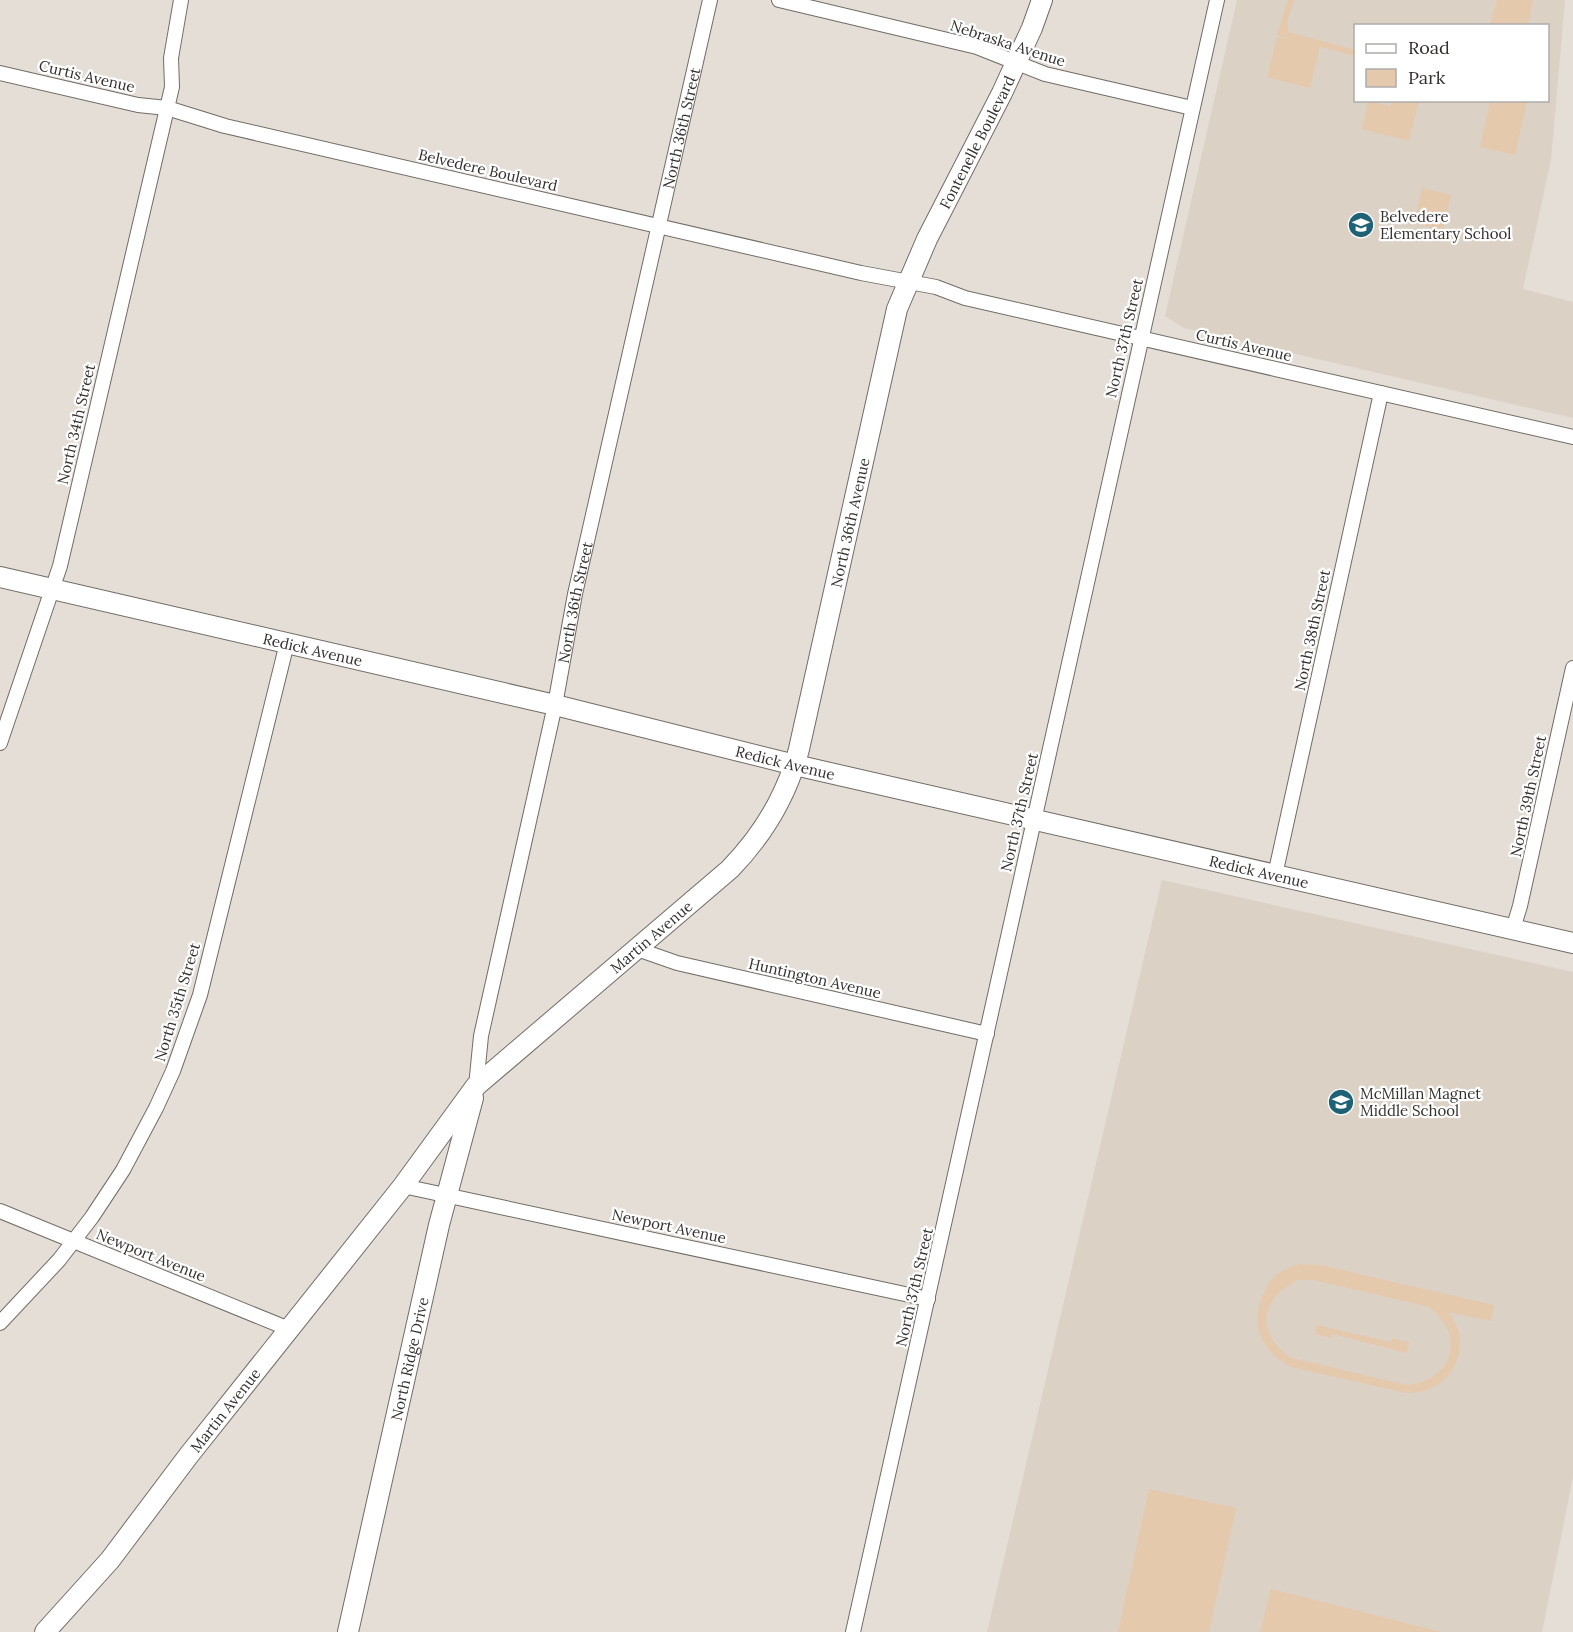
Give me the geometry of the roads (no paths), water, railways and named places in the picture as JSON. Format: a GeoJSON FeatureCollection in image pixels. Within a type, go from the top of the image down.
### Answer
{"type":"FeatureCollection","features":[{"type":"Feature","properties":{"kind":"street"},"geometry":{"type":"LineString","coordinates":[[167,108],[172,87],[173,40],[181,0]]}},
{"type":"Feature","properties":{"kind":"street","name":"North 36th Street"},"geometry":{"type":"LineString","coordinates":[[476,1086],[481,1036],[555,705],[575,594],[710,0]]}},
{"type":"Feature","properties":{"kind":"street","name":"Nebraska Avenue"},"geometry":{"type":"LineString","coordinates":[[779,0],[977,47],[1045,74],[1192,108]]}},
{"type":"Feature","properties":{"kind":"street","name":"Fontenelle Boulevard"},"geometry":{"type":"LineString","coordinates":[[908,282],[927,239],[1002,93],[1032,28],[1042,0]]}},
{"type":"Feature","properties":{"kind":"street","name":"North 37th Street"},"geometry":{"type":"LineString","coordinates":[[854,1632],[1217,0]]}},
{"type":"Feature","properties":{"kind":"street","name":"Curtis Avenue"},"geometry":{"type":"LineString","coordinates":[[0,74],[138,105],[167,108]]}},
{"type":"Feature","properties":{"kind":"street","name":"Belvedere Boulevard"},"geometry":{"type":"LineString","coordinates":[[167,108],[225,126],[908,282]]}},
{"type":"Feature","properties":{"kind":"street","name":"North 34th Street"},"geometry":{"type":"LineString","coordinates":[[0,743],[60,566],[167,108]]}},
{"type":"Feature","properties":{"kind":"street","name":"Curtis Avenue"},"geometry":{"type":"LineString","coordinates":[[908,282],[936,287],[965,298],[1573,438]]}},
{"type":"Feature","properties":{"kind":"street","name":"North 36th Avenue"},"geometry":{"type":"LineString","coordinates":[[795,765],[897,309],[908,282]]}},
{"type":"Feature","properties":{"kind":"street","name":"North 38th Street"},"geometry":{"type":"LineString","coordinates":[[1275,874],[1381,393]]}},
{"type":"Feature","properties":{"kind":"street","name":"Redick Avenue"},"geometry":{"type":"LineString","coordinates":[[0,577],[555,705],[795,765],[1573,943]]}},
{"type":"Feature","properties":{"kind":"street","name":"North 35th Street"},"geometry":{"type":"LineString","coordinates":[[0,1323],[59,1260],[123,1170],[156,1108],[187,1035],[200,995],[287,643]]}},
{"type":"Feature","properties":{"kind":"street","name":"North 39th Street"},"geometry":{"type":"LineString","coordinates":[[1513,929],[1571,690],[1573,668]]}},
{"type":"Feature","properties":{"kind":"street","name":"Martin Avenue"},"geometry":{"type":"LineString","coordinates":[[476,1086],[730,869],[760,833],[780,801],[795,765]]}},
{"type":"Feature","properties":{"kind":"street","name":"Huntington Avenue"},"geometry":{"type":"LineString","coordinates":[[637,949],[677,963],[987,1034]]}},
{"type":"Feature","properties":{"kind":"street"},"geometry":{"type":"LineString","coordinates":[[403,1186],[476,1086]]}},
{"type":"Feature","properties":{"kind":"street","name":"North Ridge Drive"},"geometry":{"type":"LineString","coordinates":[[348,1632],[446,1195],[476,1086]]}},
{"type":"Feature","properties":{"kind":"street","name":"Martin Avenue"},"geometry":{"type":"LineString","coordinates":[[45,1632],[110,1560],[403,1186]]}},
{"type":"Feature","properties":{"kind":"street","name":"Newport Avenue"},"geometry":{"type":"LineString","coordinates":[[403,1186],[928,1299]]}},
{"type":"Feature","properties":{"kind":"street","name":"Newport Avenue"},"geometry":{"type":"LineString","coordinates":[[0,1210],[289,1329]]}},
{"type":"Feature","properties":{"kind":"place","name":"Belvedere Elementary School"},"geometry":{"type":"Point","coordinates":[1361,225]}},
{"type":"Feature","properties":{"kind":"place","name":"McMillan Magnet Middle School"},"geometry":{"type":"Point","coordinates":[1341,1102]}}]}
